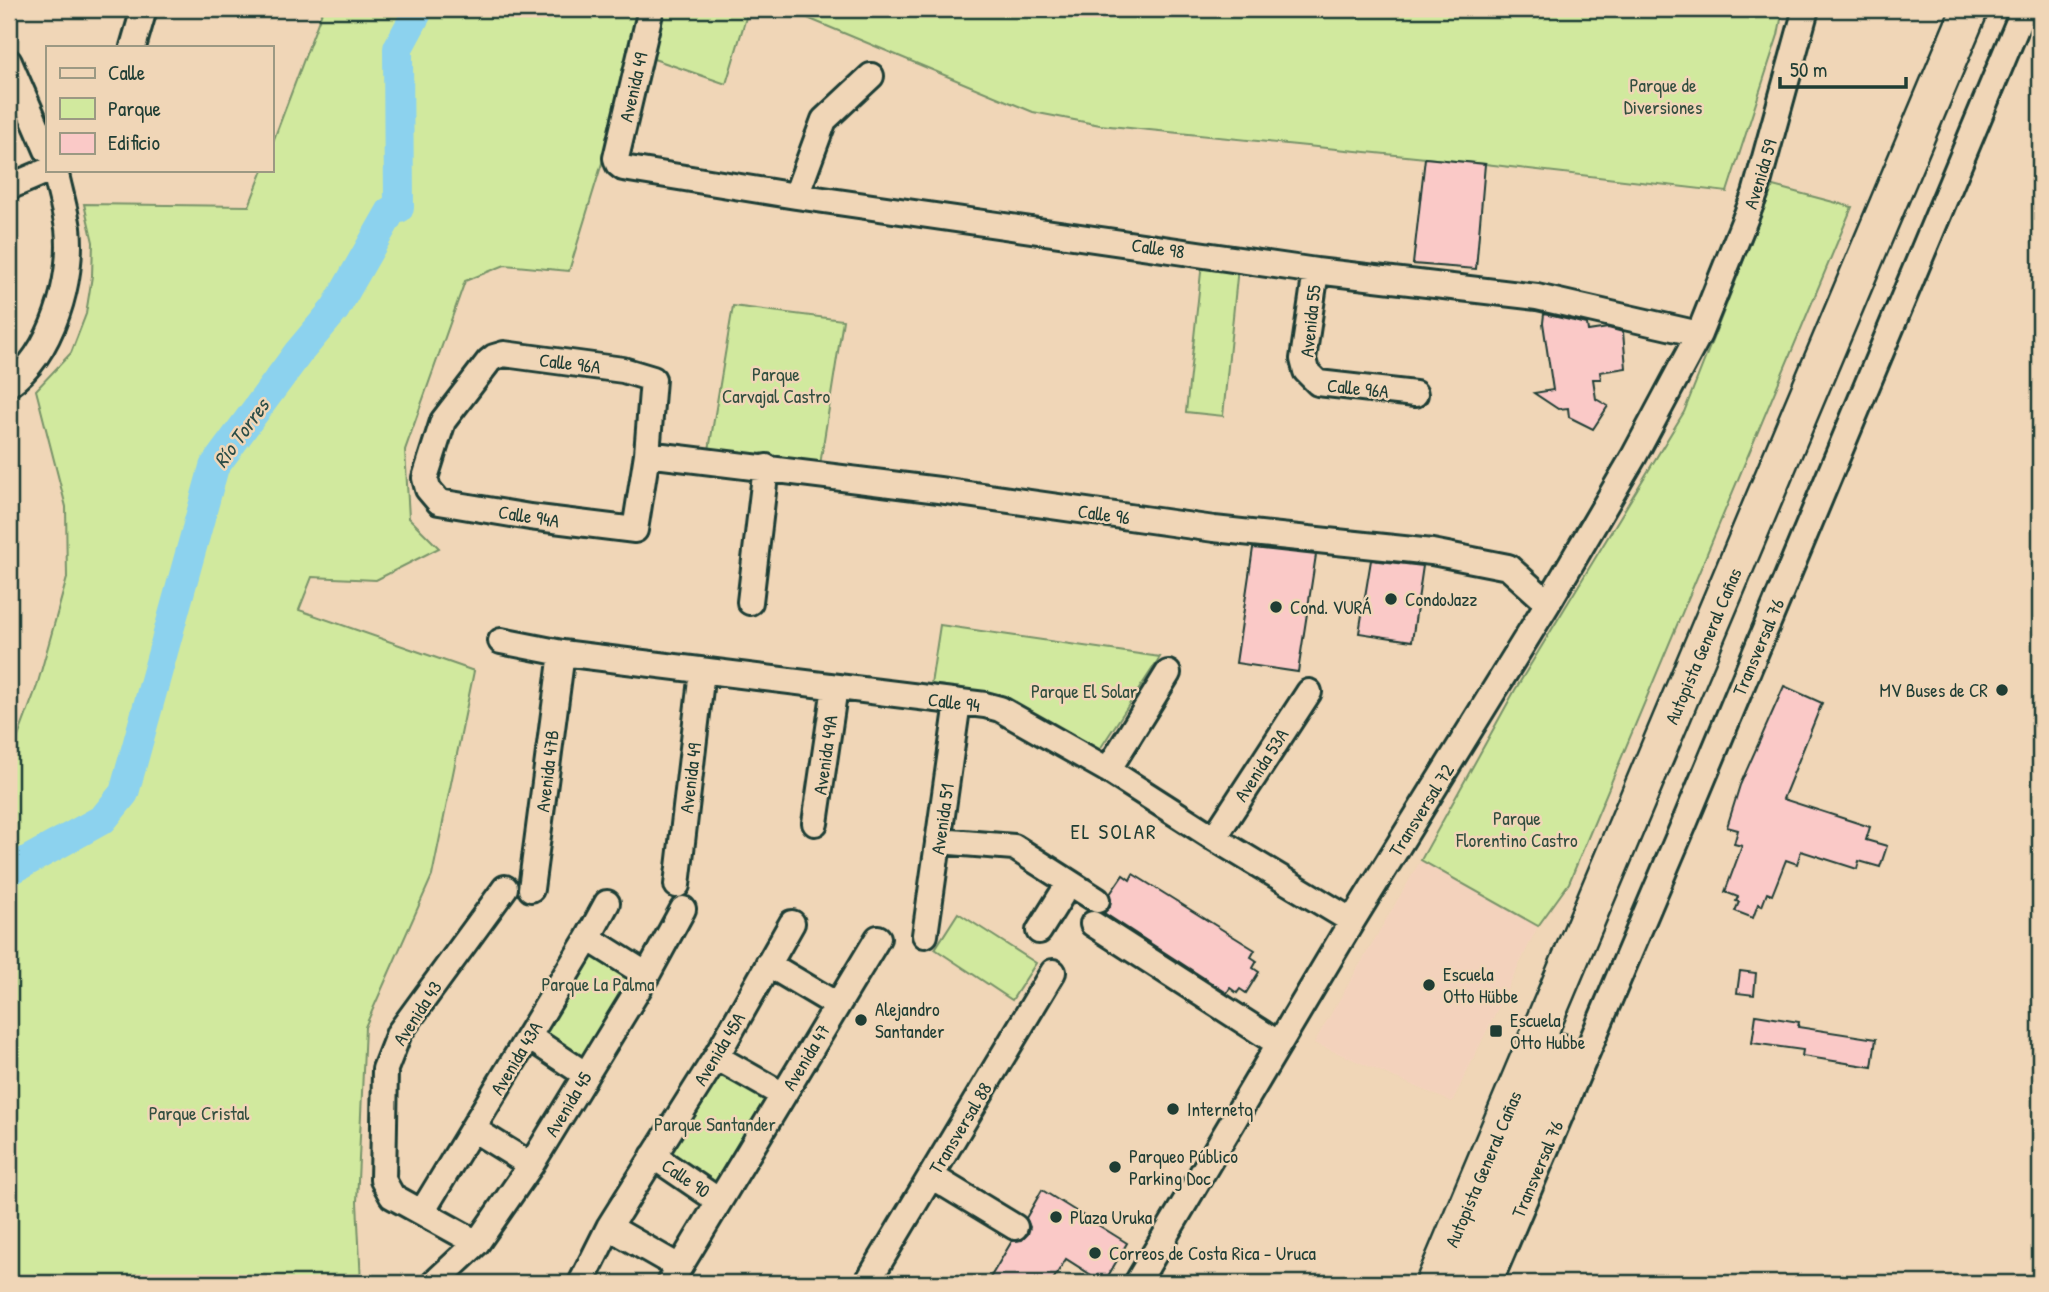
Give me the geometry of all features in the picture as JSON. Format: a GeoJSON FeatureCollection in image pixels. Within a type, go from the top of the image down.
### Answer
{"type":"FeatureCollection","features":[{"type":"Feature","properties":{"kind":"highway","name":"Autopista General Cañas"},"geometry":{"type":"LineString","coordinates":[[1434,1283],[1970,9]]}},
{"type":"Feature","properties":{"kind":"highway","name":"Autopista General Cañas"},"geometry":{"type":"LineString","coordinates":[[1462,1283],[1996,9]]}},
{"type":"Feature","properties":{"kind":"street"},"geometry":{"type":"LineString","coordinates":[[134,46],[144,9]]}},
{"type":"Feature","properties":{"kind":"street","name":"Avenida 49"},"geometry":{"type":"LineString","coordinates":[[618,164],[616,158],[651,9]]}},
{"type":"Feature","properties":{"kind":"street","name":"Avenida 59"},"geometry":{"type":"LineString","coordinates":[[1699,334],[1755,194],[1806,9]]}},
{"type":"Feature","properties":{"kind":"street","name":"Transversal 76"},"geometry":{"type":"LineString","coordinates":[[1489,1283],[2024,9]]}},
{"type":"Feature","properties":{"kind":"street"},"geometry":{"type":"LineString","coordinates":[[9,62],[46,148]]}},
{"type":"Feature","properties":{"kind":"street"},"geometry":{"type":"LineString","coordinates":[[796,196],[824,120],[871,76]]}},
{"type":"Feature","properties":{"kind":"street","name":"Calle 98"},"geometry":{"type":"LineString","coordinates":[[618,164],[796,196],[1316,271],[1537,297],[1699,334]]}},
{"type":"Feature","properties":{"kind":"street"},"geometry":{"type":"LineString","coordinates":[[9,187],[46,171]]}},
{"type":"Feature","properties":{"kind":"street"},"geometry":{"type":"LineString","coordinates":[[9,384],[19,377],[51,333],[66,278],[68,230],[55,172]]}},
{"type":"Feature","properties":{"kind":"street","name":"Avenida 55"},"geometry":{"type":"LineString","coordinates":[[1306,371],[1303,359],[1316,271]]}},
{"type":"Feature","properties":{"kind":"street","name":"Transversal 72"},"geometry":{"type":"LineString","coordinates":[[1138,1283],[1352,920],[1548,603],[1634,456],[1699,334]]}},
{"type":"Feature","properties":{"kind":"street","name":"Calle 96A"},"geometry":{"type":"LineString","coordinates":[[428,489],[425,478],[443,421],[489,361],[504,354],[623,370],[653,379],[647,454]]}},
{"type":"Feature","properties":{"kind":"street","name":"Calle 96A"},"geometry":{"type":"LineString","coordinates":[[1306,371],[1318,383],[1415,394]]}},
{"type":"Feature","properties":{"kind":"street","name":"Calle 96"},"geometry":{"type":"LineString","coordinates":[[647,454],[766,467],[1214,529],[1432,552],[1508,567],[1548,603]]}},
{"type":"Feature","properties":{"kind":"street","name":"Calle 94A"},"geometry":{"type":"LineString","coordinates":[[428,489],[439,502],[635,530],[647,454]]}},
{"type":"Feature","properties":{"kind":"street"},"geometry":{"type":"LineString","coordinates":[[750,602],[766,467]]}},
{"type":"Feature","properties":{"kind":"street","name":"Calle 94"},"geometry":{"type":"LineString","coordinates":[[501,641],[562,653],[1000,709],[1108,769],[1214,838],[1352,920]]}},
{"type":"Feature","properties":{"kind":"street","name":"Avenida 47B"},"geometry":{"type":"LineString","coordinates":[[531,889],[562,653]]}},
{"type":"Feature","properties":{"kind":"street","name":"Avenida 49"},"geometry":{"type":"LineString","coordinates":[[677,885],[702,671]]}},
{"type":"Feature","properties":{"kind":"street"},"geometry":{"type":"LineString","coordinates":[[1108,769],[1168,673]]}},
{"type":"Feature","properties":{"kind":"street","name":"Avenida 49A"},"geometry":{"type":"LineString","coordinates":[[815,823],[835,687]]}},
{"type":"Feature","properties":{"kind":"street","name":"Avenida 53A"},"geometry":{"type":"LineString","coordinates":[[1214,838],[1309,692]]}},
{"type":"Feature","properties":{"kind":"street","name":"Avenida 51"},"geometry":{"type":"LineString","coordinates":[[925,935],[958,702]]}},
{"type":"Feature","properties":{"kind":"street"},"geometry":{"type":"LineString","coordinates":[[939,841],[1014,847],[1069,883],[1095,912],[1279,1044]]}},
{"type":"Feature","properties":{"kind":"street"},"geometry":{"type":"LineString","coordinates":[[1039,931],[1069,883]]}},
{"type":"Feature","properties":{"kind":"street","name":"Avenida 43"},"geometry":{"type":"LineString","coordinates":[[422,1212],[392,1196],[383,1180],[385,1069],[399,1033],[505,888]]}},
{"type":"Feature","properties":{"kind":"street","name":"Avenida 43A"},"geometry":{"type":"LineString","coordinates":[[422,1212],[607,903]]}},
{"type":"Feature","properties":{"kind":"street","name":"Avenida 45"},"geometry":{"type":"LineString","coordinates":[[434,1283],[477,1243],[531,1166],[647,975],[683,909]]}},
{"type":"Feature","properties":{"kind":"street","name":"Avenida 45A"},"geometry":{"type":"LineString","coordinates":[[581,1283],[609,1227],[716,1057],[792,923]]}},
{"type":"Feature","properties":{"kind":"street"},"geometry":{"type":"LineString","coordinates":[[588,938],[647,975]]}},
{"type":"Feature","properties":{"kind":"street","name":"Avenida 47"},"geometry":{"type":"LineString","coordinates":[[674,1275],[878,938]]}},
{"type":"Feature","properties":{"kind":"street"},"geometry":{"type":"LineString","coordinates":[[768,964],[837,1006]]}},
{"type":"Feature","properties":{"kind":"street","name":"Transversal 88"},"geometry":{"type":"LineString","coordinates":[[867,1283],[1053,972]]}},
{"type":"Feature","properties":{"kind":"street"},"geometry":{"type":"LineString","coordinates":[[528,1037],[586,1075]]}},
{"type":"Feature","properties":{"kind":"street"},"geometry":{"type":"LineString","coordinates":[[716,1057],[783,1095]]}},
{"type":"Feature","properties":{"kind":"street"},"geometry":{"type":"LineString","coordinates":[[473,1129],[531,1166]]}},
{"type":"Feature","properties":{"kind":"street","name":"Calle 90"},"geometry":{"type":"LineString","coordinates":[[653,1156],[719,1200]]}},
{"type":"Feature","properties":{"kind":"street"},"geometry":{"type":"LineString","coordinates":[[931,1175],[1015,1227]]}},
{"type":"Feature","properties":{"kind":"street"},"geometry":{"type":"LineString","coordinates":[[422,1212],[477,1243]]}},
{"type":"Feature","properties":{"kind":"street"},"geometry":{"type":"LineString","coordinates":[[609,1227],[674,1275]]}},
{"type":"Feature","properties":{"kind":"shaded area","name":"Escuela Otto Hübbe"},"geometry":{"type":"Polygon","coordinates":[[[1421,860],[1538,926],[1452,1102],[1314,1043],[1421,860]]]}},
{"type":"Feature","properties":{"kind":"green space","name":"Parque Cristal"},"geometry":{"type":"Polygon","coordinates":[[[323,9],[649,9],[569,271],[505,265],[465,281],[405,450],[409,518],[439,548],[376,580],[312,577],[299,610],[474,671],[432,876],[365,1027],[357,1202],[361,1283],[223,1283],[196,1274],[109,1283],[9,1283],[9,761],[37,686],[67,578],[66,507],[36,390],[71,353],[86,314],[92,276],[93,242],[84,204],[249,206],[262,172],[273,172],[273,142],[323,9]]]}},
{"type":"Feature","properties":{"kind":"green space"},"geometry":{"type":"Polygon","coordinates":[[[663,9],[736,9],[747,14],[726,84],[651,58],[663,9]]]}},
{"type":"Feature","properties":{"kind":"green space","name":"Parque de Diversiones"},"geometry":{"type":"Polygon","coordinates":[[[786,9],[1783,9],[1778,35],[1727,192],[1485,164],[1100,125],[1033,112],[786,9]]]}},
{"type":"Feature","properties":{"kind":"green space","name":"Parque Florentino Castro"},"geometry":{"type":"Polygon","coordinates":[[[1773,186],[1852,207],[1569,883],[1538,926],[1421,860],[1515,690],[1684,412],[1773,186]]]}},
{"type":"Feature","properties":{"kind":"green space"},"geometry":{"type":"Polygon","coordinates":[[[1202,263],[1238,267],[1223,416],[1186,412],[1202,263]]]}},
{"type":"Feature","properties":{"kind":"green space","name":"Parque Carvajal Castro"},"geometry":{"type":"Polygon","coordinates":[[[733,306],[843,320],[820,465],[709,450],[733,306]]]}},
{"type":"Feature","properties":{"kind":"green space","name":"Parque El Solar"},"geometry":{"type":"Polygon","coordinates":[[[940,625],[1160,657],[1098,752],[1001,695],[931,684],[940,625]]]}},
{"type":"Feature","properties":{"kind":"green space"},"geometry":{"type":"Polygon","coordinates":[[[958,913],[1036,963],[1012,1000],[935,949],[958,913]]]}},
{"type":"Feature","properties":{"kind":"green space","name":"Parque La Palma"},"geometry":{"type":"Polygon","coordinates":[[[590,945],[635,974],[582,1061],[538,1034],[590,945]]]}},
{"type":"Feature","properties":{"kind":"green space","name":"Parque Santander"},"geometry":{"type":"Polygon","coordinates":[[[718,1063],[768,1094],[713,1185],[663,1155],[718,1063]]]}},
{"type":"Feature","properties":{"kind":"building"},"geometry":{"type":"Polygon","coordinates":[[[1425,158],[1485,164],[1476,269],[1413,264],[1425,158]]]}},
{"type":"Feature","properties":{"kind":"building"},"geometry":{"type":"Polygon","coordinates":[[[1544,314],[1587,324],[1588,331],[1608,328],[1623,332],[1626,368],[1600,372],[1601,379],[1593,379],[1596,399],[1608,406],[1593,429],[1569,417],[1568,408],[1558,409],[1534,393],[1553,390],[1544,314]]]}},
{"type":"Feature","properties":{"kind":"building","name":"Cond. VURÁ"},"geometry":{"type":"Polygon","coordinates":[[[1253,548],[1316,555],[1298,672],[1236,663],[1253,548]]]}},
{"type":"Feature","properties":{"kind":"building","name":"CondoJazz"},"geometry":{"type":"Polygon","coordinates":[[[1371,560],[1423,566],[1412,641],[1359,633],[1371,560]]]}},
{"type":"Feature","properties":{"kind":"building"},"geometry":{"type":"Polygon","coordinates":[[[1784,686],[1822,703],[1783,799],[1870,827],[1866,840],[1887,846],[1880,867],[1859,861],[1857,869],[1801,851],[1797,864],[1786,860],[1772,895],[1767,893],[1762,906],[1758,904],[1753,918],[1735,911],[1738,897],[1725,892],[1742,846],[1734,844],[1738,830],[1727,827],[1740,785],[1784,686]]]}},
{"type":"Feature","properties":{"kind":"building"},"geometry":{"type":"Polygon","coordinates":[[[1133,874],[1255,950],[1251,957],[1257,961],[1253,968],[1259,972],[1246,993],[1240,989],[1237,993],[1230,988],[1227,993],[1104,913],[1110,907],[1110,894],[1123,875],[1130,880],[1133,874]]]}},
{"type":"Feature","properties":{"kind":"building"},"geometry":{"type":"Polygon","coordinates":[[[1740,971],[1756,973],[1754,995],[1737,993],[1740,971]]]}},
{"type":"Feature","properties":{"kind":"building"},"geometry":{"type":"Polygon","coordinates":[[[1756,1015],[1799,1022],[1798,1027],[1876,1039],[1872,1067],[1802,1056],[1803,1050],[1752,1043],[1756,1015]]]}},
{"type":"Feature","properties":{"kind":"building","name":"Plaza Uruka"},"geometry":{"type":"Polygon","coordinates":[[[1042,1190],[1127,1243],[1104,1283],[1066,1259],[1051,1283],[987,1283],[1012,1241],[1022,1240],[1028,1234],[1030,1227],[1026,1218],[1042,1190]]]}},
{"type":"Feature","properties":{"kind":"waterway","name":"Río Torres"},"geometry":{"type":"LineString","coordinates":[[9,871],[103,819],[124,793],[214,467],[298,353],[335,309],[391,211],[399,208],[398,48],[419,9]]}},
{"type":"Feature","properties":{"kind":"place","name":"CondoJazz"},"geometry":{"type":"Point","coordinates":[1391,599]}},
{"type":"Feature","properties":{"kind":"place","name":"Cond. VURÁ"},"geometry":{"type":"Point","coordinates":[1276,607]}},
{"type":"Feature","properties":{"kind":"place","name":"MV Buses de CR"},"geometry":{"type":"Point","coordinates":[2002,690]}},
{"type":"Feature","properties":{"kind":"place","name":"Escuela Otto Hübbe"},"geometry":{"type":"Point","coordinates":[1429,985]}},
{"type":"Feature","properties":{"kind":"place","name":"Alejandro Santander"},"geometry":{"type":"Point","coordinates":[861,1020]}},
{"type":"Feature","properties":{"kind":"place","name":"Escuela Otto Hubbe"},"geometry":{"type":"Point","coordinates":[1496,1031]}},
{"type":"Feature","properties":{"kind":"place","name":"Internetq"},"geometry":{"type":"Point","coordinates":[1173,1109]}},
{"type":"Feature","properties":{"kind":"place","name":"Parqueo Público Parking Doc"},"geometry":{"type":"Point","coordinates":[1115,1167]}},
{"type":"Feature","properties":{"kind":"place","name":"Plaza Uruka"},"geometry":{"type":"Point","coordinates":[1056,1217]}},
{"type":"Feature","properties":{"kind":"place","name":"Correos de Costa Rica - Uruca"},"geometry":{"type":"Point","coordinates":[1095,1253]}},
{"type":"Feature","properties":{"kind":"district","name":"EL SOLAR"},"geometry":{"type":"Point","coordinates":[1114,831]}}]}
